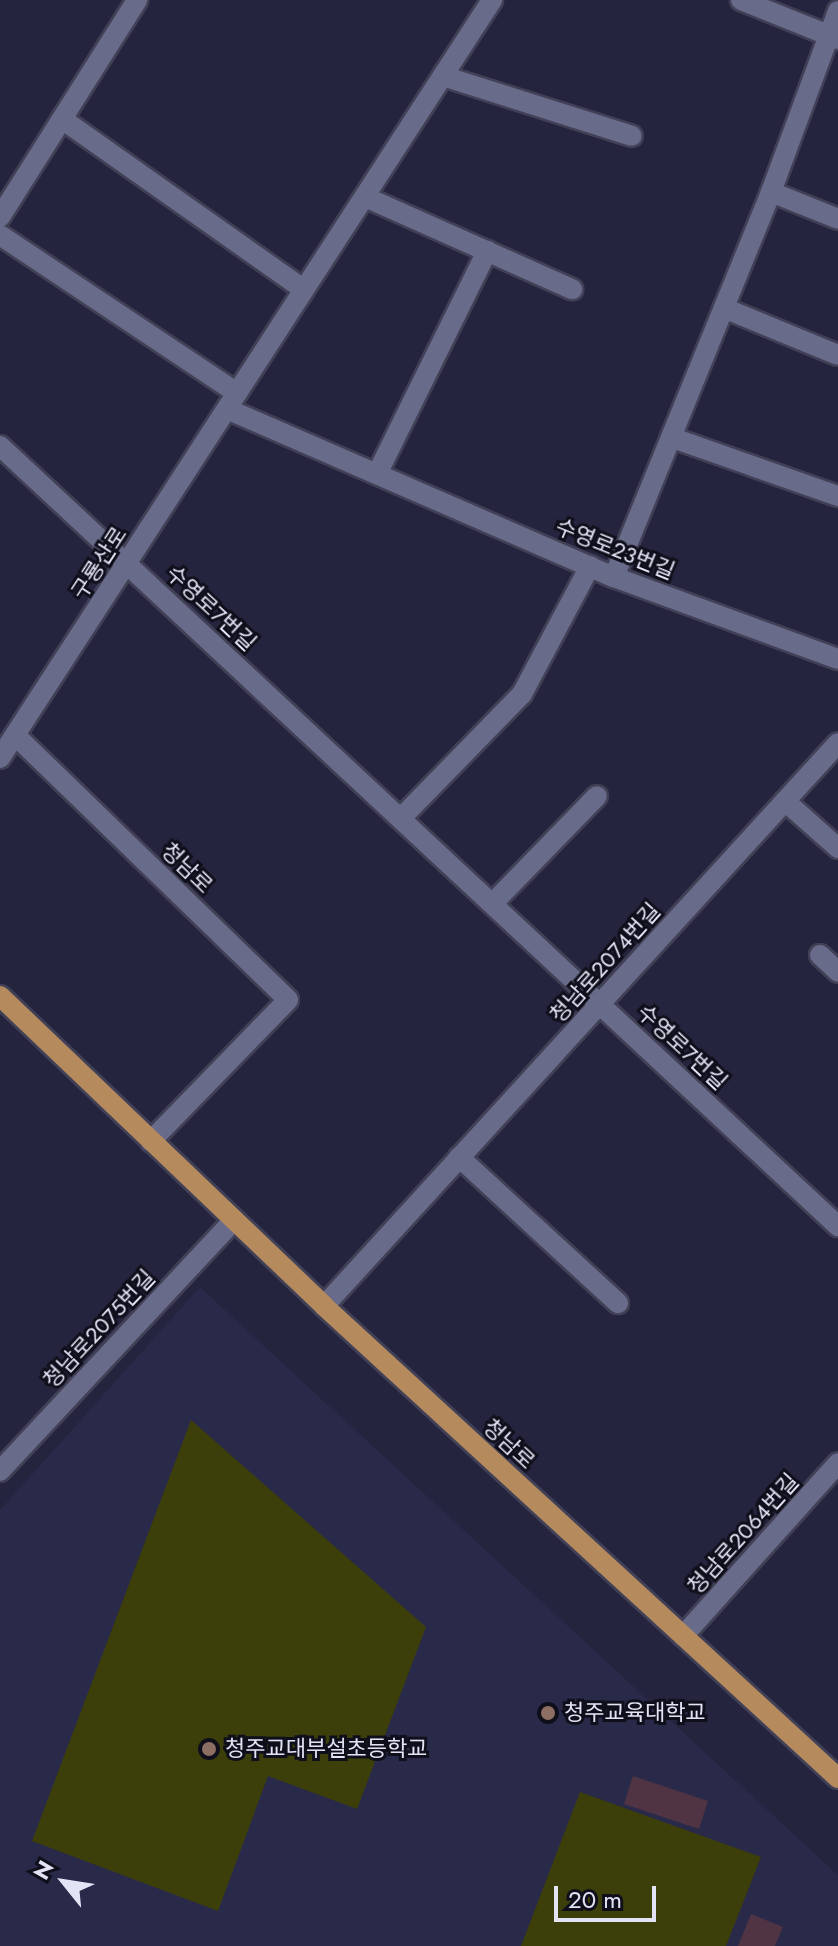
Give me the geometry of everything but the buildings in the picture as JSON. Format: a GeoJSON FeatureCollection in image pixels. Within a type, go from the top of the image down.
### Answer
{"type":"FeatureCollection","features":[{"type":"Feature","properties":{"kind":"main road","name":"청남로"},"geometry":{"type":"LineString","coordinates":[[0,996],[324,1306],[838,1778]]}},
{"type":"Feature","properties":{"kind":"street"},"geometry":{"type":"LineString","coordinates":[[0,217],[137,0]]}},
{"type":"Feature","properties":{"kind":"street","name":"구룡산로"},"geometry":{"type":"LineString","coordinates":[[0,758],[492,0]]}},
{"type":"Feature","properties":{"kind":"street"},"geometry":{"type":"LineString","coordinates":[[741,0],[833,37]]}},
{"type":"Feature","properties":{"kind":"street"},"geometry":{"type":"LineString","coordinates":[[614,577],[673,438],[833,37],[838,11]]}},
{"type":"Feature","properties":{"kind":"street"},"geometry":{"type":"LineString","coordinates":[[443,76],[632,136]]}},
{"type":"Feature","properties":{"kind":"street"},"geometry":{"type":"LineString","coordinates":[[62,119],[304,290]]}},
{"type":"Feature","properties":{"kind":"street"},"geometry":{"type":"LineString","coordinates":[[771,192],[838,219]]}},
{"type":"Feature","properties":{"kind":"street"},"geometry":{"type":"LineString","coordinates":[[365,197],[572,289]]}},
{"type":"Feature","properties":{"kind":"street"},"geometry":{"type":"LineString","coordinates":[[0,235],[232,401]]}},
{"type":"Feature","properties":{"kind":"street"},"geometry":{"type":"LineString","coordinates":[[377,474],[487,251]]}},
{"type":"Feature","properties":{"kind":"street"},"geometry":{"type":"LineString","coordinates":[[724,308],[838,355]]}},
{"type":"Feature","properties":{"kind":"street","name":"수영로23번길"},"geometry":{"type":"LineString","coordinates":[[232,401],[377,474],[614,577],[838,659]]}},
{"type":"Feature","properties":{"kind":"street"},"geometry":{"type":"LineString","coordinates":[[673,438],[838,496]]}},
{"type":"Feature","properties":{"kind":"street","name":"수영로7번길"},"geometry":{"type":"LineString","coordinates":[[0,446],[838,1226]]}},
{"type":"Feature","properties":{"kind":"street"},"geometry":{"type":"LineString","coordinates":[[401,818],[522,694],[590,566]]}},
{"type":"Feature","properties":{"kind":"street","name":"청남로"},"geometry":{"type":"LineString","coordinates":[[15,735],[288,1000],[151,1141]]}},
{"type":"Feature","properties":{"kind":"street","name":"청남로2074번길"},"geometry":{"type":"LineString","coordinates":[[324,1306],[838,743]]}},
{"type":"Feature","properties":{"kind":"street"},"geometry":{"type":"LineString","coordinates":[[493,903],[597,796]]}},
{"type":"Feature","properties":{"kind":"street"},"geometry":{"type":"LineString","coordinates":[[785,801],[838,848]]}},
{"type":"Feature","properties":{"kind":"street"},"geometry":{"type":"LineString","coordinates":[[820,955],[838,972]]}},
{"type":"Feature","properties":{"kind":"street"},"geometry":{"type":"LineString","coordinates":[[459,1157],[618,1303]]}},
{"type":"Feature","properties":{"kind":"street","name":"청남로2075번길"},"geometry":{"type":"LineString","coordinates":[[0,1471],[234,1220]]}},
{"type":"Feature","properties":{"kind":"street","name":"청남로2064번길"},"geometry":{"type":"LineString","coordinates":[[683,1636],[838,1463]]}},
{"type":"Feature","properties":{"kind":"shaded area","name":"청주교대부설초등학교"},"geometry":{"type":"Polygon","coordinates":[[[200,1287],[838,1875],[838,1946],[0,1946],[0,1510],[200,1287]]]}},
{"type":"Feature","properties":{"kind":"shaded area"},"geometry":{"type":"Polygon","coordinates":[[[191,1420],[426,1627],[357,1809],[268,1776],[218,1911],[32,1841],[191,1420]]]}},
{"type":"Feature","properties":{"kind":"shaded area"},"geometry":{"type":"Polygon","coordinates":[[[580,1792],[761,1857],[726,1946],[521,1946],[580,1792]]]}},
{"type":"Feature","properties":{"kind":"place","name":"청주교육대학교"},"geometry":{"type":"Point","coordinates":[548,1713]}},
{"type":"Feature","properties":{"kind":"place","name":"청주교대부설초등학교"},"geometry":{"type":"Point","coordinates":[209,1749]}}]}
